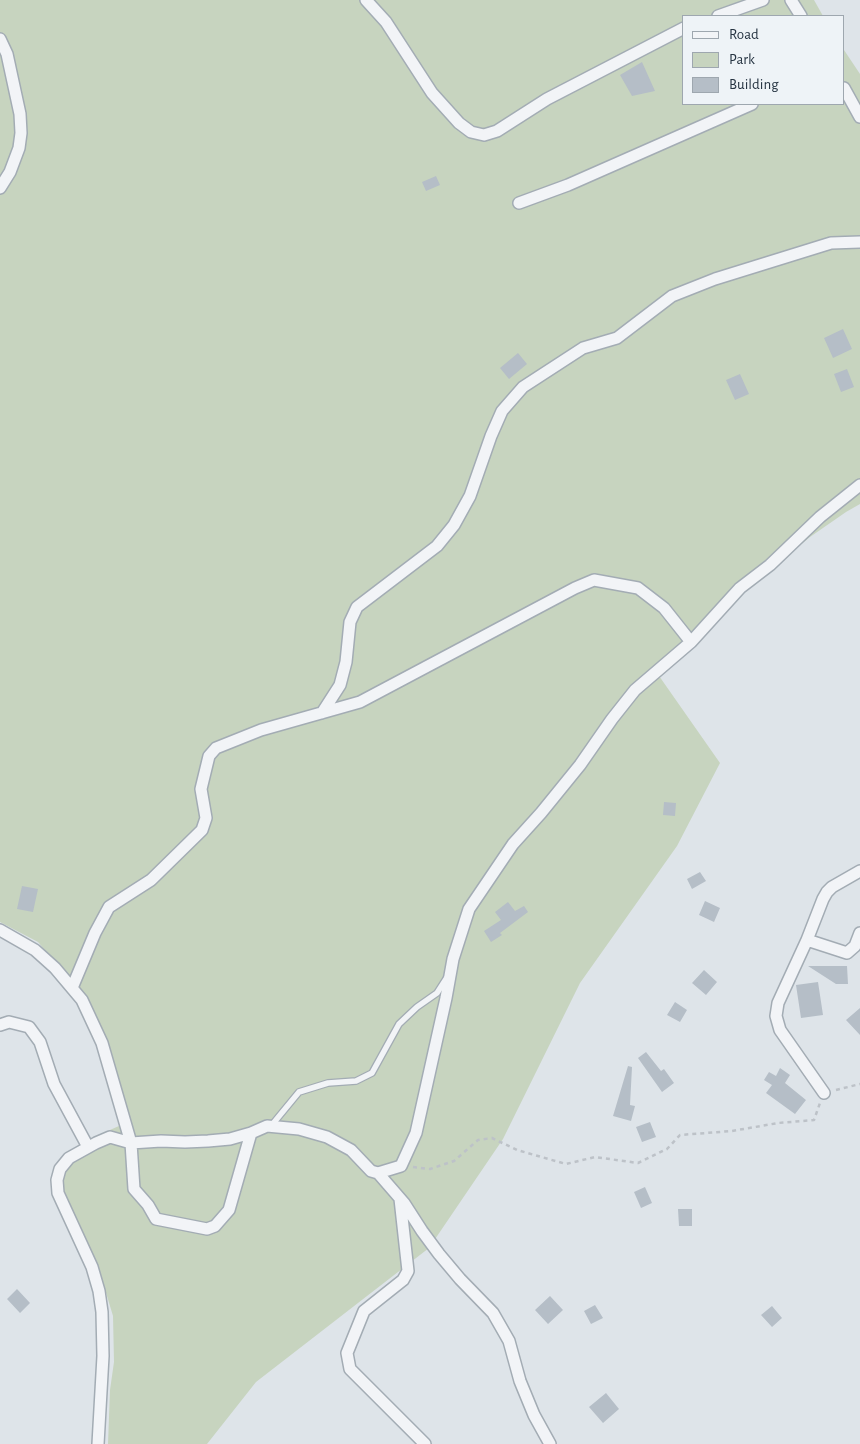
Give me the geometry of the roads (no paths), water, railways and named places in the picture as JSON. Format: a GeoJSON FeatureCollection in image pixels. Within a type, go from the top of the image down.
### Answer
{"type":"FeatureCollection","features":[{"type":"Feature","properties":{"kind":"street"},"geometry":{"type":"LineString","coordinates":[[366,0],[386,22],[432,93],[459,123],[471,132],[484,135],[497,131],[548,99],[682,29]]}},
{"type":"Feature","properties":{"kind":"street"},"geometry":{"type":"LineString","coordinates":[[721,15],[763,0]]}},
{"type":"Feature","properties":{"kind":"street"},"geometry":{"type":"LineString","coordinates":[[791,0],[800,15]]}},
{"type":"Feature","properties":{"kind":"street"},"geometry":{"type":"LineString","coordinates":[[0,39],[7,54],[20,114],[21,133],[19,148],[10,172],[0,188]]}},
{"type":"Feature","properties":{"kind":"street"},"geometry":{"type":"LineString","coordinates":[[845,90],[860,117]]}},
{"type":"Feature","properties":{"kind":"street"},"geometry":{"type":"LineString","coordinates":[[519,203],[568,185],[750,105]]}},
{"type":"Feature","properties":{"kind":"street"},"geometry":{"type":"LineString","coordinates":[[322,713],[340,685],[346,662],[350,622],[357,608],[438,546],[454,525],[470,496],[502,411],[523,387],[583,348],[616,338],[672,296],[715,279],[831,243],[860,242]]}},
{"type":"Feature","properties":{"kind":"street"},"geometry":{"type":"LineString","coordinates":[[378,1173],[401,1166],[416,1133],[453,959],[469,909],[513,844],[541,814],[580,765],[635,690],[691,642],[740,588],[770,566],[820,518],[860,485]]}},
{"type":"Feature","properties":{"kind":"street"},"geometry":{"type":"LineString","coordinates":[[72,988],[95,933],[109,907],[151,880],[202,830],[206,818],[201,790],[209,756],[216,748],[261,730],[360,702],[575,588],[594,580],[638,588],[664,608],[691,642]]}},
{"type":"Feature","properties":{"kind":"street"},"geometry":{"type":"LineString","coordinates":[[824,1093],[780,1030],[776,1016],[778,1003],[827,892],[832,887],[860,871]]}},
{"type":"Feature","properties":{"kind":"street"},"geometry":{"type":"LineString","coordinates":[[0,930],[35,950],[55,968],[82,1000],[102,1043],[131,1143],[134,1189],[148,1205],[156,1219],[207,1229],[215,1226],[229,1210],[251,1133]]}},
{"type":"Feature","properties":{"kind":"street"},"geometry":{"type":"LineString","coordinates":[[807,940],[848,953],[855,946],[860,932]]}},
{"type":"Feature","properties":{"kind":"street"},"geometry":{"type":"LineString","coordinates":[[0,1025],[9,1022],[29,1027],[40,1042],[54,1084],[88,1147]]}},
{"type":"Feature","properties":{"kind":"street"},"geometry":{"type":"LineString","coordinates":[[98,1444],[103,1356],[102,1312],[99,1291],[92,1267],[58,1193],[57,1180],[60,1169],[69,1158],[110,1137],[131,1143],[208,1141],[230,1139],[267,1126],[299,1129],[327,1137],[351,1150],[371,1171],[378,1173],[400,1198],[439,1254],[493,1313],[509,1341],[520,1381],[534,1416],[550,1444]]}},
{"type":"Feature","properties":{"kind":"street"},"geometry":{"type":"LineString","coordinates":[[400,1198],[408,1271],[403,1280],[364,1311],[347,1353],[350,1369],[425,1444]]}},
{"type":"Feature","properties":{"kind":"lane"},"geometry":{"type":"LineString","coordinates":[[271,1126],[299,1092],[328,1084],[356,1081],[372,1073],[399,1024],[417,1007],[437,993],[450,974]]}}]}
